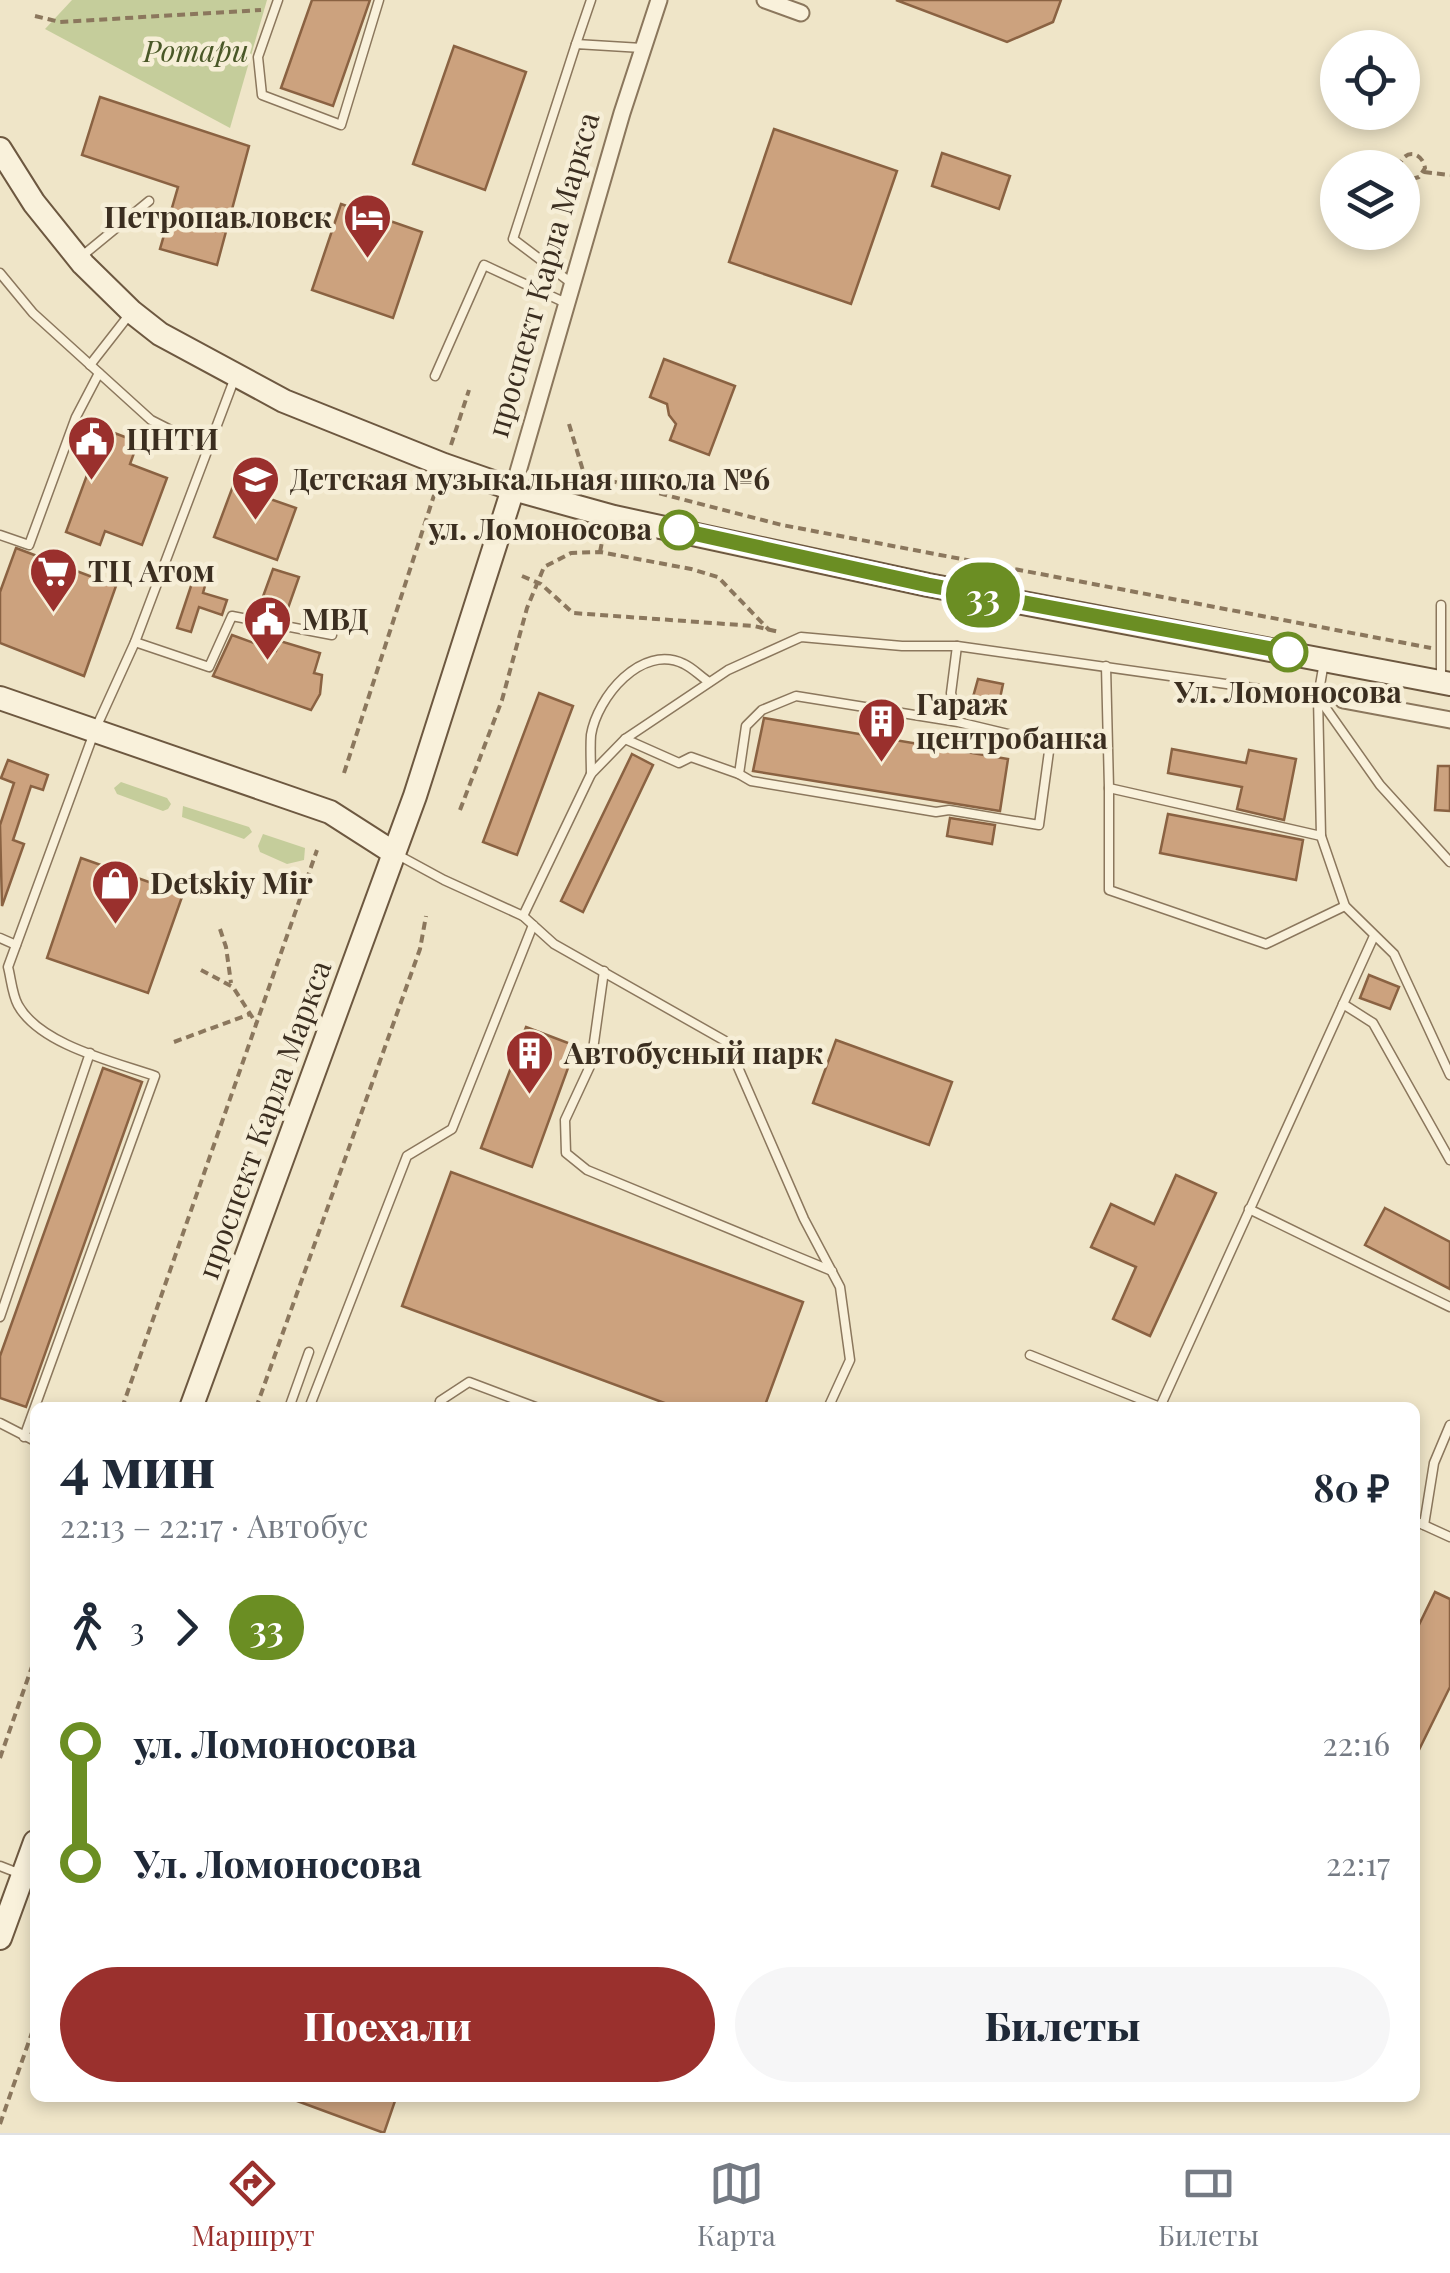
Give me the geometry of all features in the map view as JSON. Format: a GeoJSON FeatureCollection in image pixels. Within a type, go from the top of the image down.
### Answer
{"type":"FeatureCollection","features":[{"type":"Feature","properties":{"kind":"main road"},"geometry":{"type":"LineString","coordinates":[[0,149],[34,203],[79,259],[132,312],[169,340],[236,377],[342,426],[444,465],[614,517],[928,585],[1446,684]]}},
{"type":"Feature","properties":{"kind":"main road","name":"проспект Карла Маркса"},"geometry":{"type":"LineString","coordinates":[[193,1402],[394,853],[513,489]]}},
{"type":"Feature","properties":{"kind":"main road"},"geometry":{"type":"LineString","coordinates":[[0,698],[330,812],[394,853]]}},
{"type":"Feature","properties":{"kind":"main road"},"geometry":{"type":"LineString","coordinates":[[0,1938],[11,1870],[30,1848]]}},
{"type":"Feature","properties":{"kind":"street","name":"проспект Карла Маркса"},"geometry":{"type":"LineString","coordinates":[[513,489],[659,0]]}},
{"type":"Feature","properties":{"kind":"street"},"geometry":{"type":"LineString","coordinates":[[765,0],[802,12]]}},
{"type":"Feature","properties":{"kind":"street"},"geometry":{"type":"LineString","coordinates":[[1343,700],[1450,720]]}},
{"type":"Feature","properties":{"kind":"lane"},"geometry":{"type":"LineString","coordinates":[[277,4],[258,57],[262,95],[341,125],[380,0]]}},
{"type":"Feature","properties":{"kind":"lane"},"geometry":{"type":"LineString","coordinates":[[574,286],[512,239],[591,0]]}},
{"type":"Feature","properties":{"kind":"lane"},"geometry":{"type":"LineString","coordinates":[[576,44],[642,48]]}},
{"type":"Feature","properties":{"kind":"lane"},"geometry":{"type":"LineString","coordinates":[[79,259],[149,200]]}},
{"type":"Feature","properties":{"kind":"lane"},"geometry":{"type":"LineString","coordinates":[[436,376],[484,265],[568,304]]}},
{"type":"Feature","properties":{"kind":"lane"},"geometry":{"type":"LineString","coordinates":[[2,282],[151,420],[208,449]]}},
{"type":"Feature","properties":{"kind":"lane"},"geometry":{"type":"LineString","coordinates":[[90,366],[132,312]]}},
{"type":"Feature","properties":{"kind":"lane"},"geometry":{"type":"LineString","coordinates":[[0,535],[28,545],[76,416],[98,373]]}},
{"type":"Feature","properties":{"kind":"lane"},"geometry":{"type":"LineString","coordinates":[[36,1402],[156,1076],[90,1054],[38,1029],[18,1004],[8,967],[95,730],[135,642],[236,377]]}},
{"type":"Feature","properties":{"kind":"lane"},"geometry":{"type":"LineString","coordinates":[[1441,605],[1440,650],[1446,684]]}},
{"type":"Feature","properties":{"kind":"lane"},"geometry":{"type":"LineString","coordinates":[[135,642],[209,666],[232,616],[332,635]]}},
{"type":"Feature","properties":{"kind":"lane"},"geometry":{"type":"LineString","coordinates":[[523,916],[591,774],[625,739],[728,670],[801,636],[902,646],[957,646],[1318,697],[1380,785],[1450,862]]}},
{"type":"Feature","properties":{"kind":"lane"},"geometry":{"type":"LineString","coordinates":[[957,646],[952,693],[958,722]]}},
{"type":"Feature","properties":{"kind":"lane"},"geometry":{"type":"LineString","coordinates":[[1324,658],[1318,697],[1321,836],[1346,906],[1394,954],[1450,1075]]}},
{"type":"Feature","properties":{"kind":"lane"},"geometry":{"type":"LineString","coordinates":[[591,774],[592,732],[613,687],[635,666],[663,660],[682,662],[709,682]]}},
{"type":"Feature","properties":{"kind":"lane"},"geometry":{"type":"LineString","coordinates":[[1106,666],[1109,890],[1266,944],[1346,906]]}},
{"type":"Feature","properties":{"kind":"lane"},"geometry":{"type":"LineString","coordinates":[[625,739],[678,763],[690,758],[751,781],[1039,825],[1050,744],[958,722],[796,696],[762,710],[746,726],[739,774]]}},
{"type":"Feature","properties":{"kind":"lane"},"geometry":{"type":"LineString","coordinates":[[1108,788],[1321,836]]}},
{"type":"Feature","properties":{"kind":"lane"},"geometry":{"type":"LineString","coordinates":[[394,853],[523,916],[554,944],[727,1042],[804,1219],[840,1287],[850,1360],[831,1402]]}},
{"type":"Feature","properties":{"kind":"lane"},"geometry":{"type":"LineString","coordinates":[[311,1402],[407,1156],[452,1129],[533,925]]}},
{"type":"Feature","properties":{"kind":"lane"},"geometry":{"type":"LineString","coordinates":[[1163,1402],[1374,936]]}},
{"type":"Feature","properties":{"kind":"lane"},"geometry":{"type":"LineString","coordinates":[[0,938],[16,945]]}},
{"type":"Feature","properties":{"kind":"lane"},"geometry":{"type":"LineString","coordinates":[[604,971],[591,1064],[566,1120],[566,1153],[587,1170],[832,1272]]}},
{"type":"Feature","properties":{"kind":"lane"},"geometry":{"type":"LineString","coordinates":[[1343,1004],[1373,1023],[1450,1160]]}},
{"type":"Feature","properties":{"kind":"lane"},"geometry":{"type":"LineString","coordinates":[[0,1316],[90,1054]]}},
{"type":"Feature","properties":{"kind":"lane"},"geometry":{"type":"LineString","coordinates":[[1248,1209],[1450,1307]]}},
{"type":"Feature","properties":{"kind":"lane"},"geometry":{"type":"LineString","coordinates":[[291,1402],[309,1352]]}},
{"type":"Feature","properties":{"kind":"lane"},"geometry":{"type":"LineString","coordinates":[[1030,1355],[1148,1402]]}},
{"type":"Feature","properties":{"kind":"lane"},"geometry":{"type":"LineString","coordinates":[[440,1402],[469,1382],[522,1402]]}},
{"type":"Feature","properties":{"kind":"lane"},"geometry":{"type":"LineString","coordinates":[[24,1436],[30,1420]]}},
{"type":"Feature","properties":{"kind":"lane"},"geometry":{"type":"LineString","coordinates":[[0,1423],[30,1439]]}},
{"type":"Feature","properties":{"kind":"lane"},"geometry":{"type":"LineString","coordinates":[[1450,1425],[1434,1463],[1420,1523],[1450,1537]]}},
{"type":"Feature","properties":{"kind":"path"},"geometry":{"type":"LineString","coordinates":[[35,16],[60,22],[277,4]]}},
{"type":"Feature","properties":{"kind":"path"},"geometry":{"type":"LineString","coordinates":[[1420,157],[1424,172]]}},
{"type":"Feature","properties":{"kind":"path"},"geometry":{"type":"LineString","coordinates":[[1420,174],[1450,175]]}},
{"type":"Feature","properties":{"kind":"path"},"geometry":{"type":"LineString","coordinates":[[344,773],[469,390]]}},
{"type":"Feature","properties":{"kind":"path"},"geometry":{"type":"LineString","coordinates":[[570,424],[584,474],[782,525],[1440,650]]}},
{"type":"Feature","properties":{"kind":"path"},"geometry":{"type":"LineString","coordinates":[[460,810],[502,700],[544,567],[570,554],[600,552],[691,569],[718,577],[769,630]]}},
{"type":"Feature","properties":{"kind":"path"},"geometry":{"type":"LineString","coordinates":[[522,576],[537,583],[573,613],[801,636]]}},
{"type":"Feature","properties":{"kind":"path"},"geometry":{"type":"LineString","coordinates":[[124,1402],[317,850]]}},
{"type":"Feature","properties":{"kind":"path"},"geometry":{"type":"LineString","coordinates":[[258,1402],[420,949],[426,916]]}},
{"type":"Feature","properties":{"kind":"path"},"geometry":{"type":"LineString","coordinates":[[220,930],[231,985],[256,1024]]}},
{"type":"Feature","properties":{"kind":"path"},"geometry":{"type":"LineString","coordinates":[[200,970],[231,985]]}},
{"type":"Feature","properties":{"kind":"path"},"geometry":{"type":"LineString","coordinates":[[174,1042],[250,1014]]}},
{"type":"Feature","properties":{"kind":"path"},"geometry":{"type":"LineString","coordinates":[[0,1758],[30,1672]]}},
{"type":"Feature","properties":{"kind":"path"},"geometry":{"type":"LineString","coordinates":[[0,2124],[30,2038]]}},
{"type":"Feature","properties":{"kind":"green space","name":"Ротари"},"geometry":{"type":"Polygon","coordinates":[[[72,0],[267,0],[230,128],[45,29],[72,0]]]}},
{"type":"Feature","properties":{"kind":"green space"},"geometry":{"type":"Polygon","coordinates":[[[121,782],[167,798],[171,804],[163,811],[117,794],[114,788],[121,782]]]}},
{"type":"Feature","properties":{"kind":"green space"},"geometry":{"type":"Polygon","coordinates":[[[183,806],[249,827],[252,832],[244,839],[182,817],[183,806]]]}},
{"type":"Feature","properties":{"kind":"green space"},"geometry":{"type":"Polygon","coordinates":[[[263,834],[305,848],[304,860],[287,864],[260,852],[263,834]]]}},
{"type":"Feature","properties":{"kind":"building"},"geometry":{"type":"Polygon","coordinates":[[[312,0],[370,0],[333,106],[281,88],[312,0]]]}},
{"type":"Feature","properties":{"kind":"building"},"geometry":{"type":"Polygon","coordinates":[[[896,0],[1061,0],[1053,22],[1007,42],[896,0]]]}},
{"type":"Feature","properties":{"kind":"building"},"geometry":{"type":"Polygon","coordinates":[[[454,46],[526,72],[485,190],[413,164],[454,46]]]}},
{"type":"Feature","properties":{"kind":"building"},"geometry":{"type":"Polygon","coordinates":[[[100,97],[249,146],[217,265],[160,249],[178,187],[82,155],[100,97]]]}},
{"type":"Feature","properties":{"kind":"building"},"geometry":{"type":"Polygon","coordinates":[[[774,129],[897,171],[851,304],[729,262],[774,129]]]}},
{"type":"Feature","properties":{"kind":"building"},"geometry":{"type":"Polygon","coordinates":[[[942,153],[1010,176],[999,209],[932,186],[942,153]]]}},
{"type":"Feature","properties":{"kind":"building","name":"Петропавловск"},"geometry":{"type":"Polygon","coordinates":[[[341,204],[422,232],[393,318],[312,290],[341,204]]]}},
{"type":"Feature","properties":{"kind":"building"},"geometry":{"type":"Polygon","coordinates":[[[664,359],[735,386],[709,455],[670,440],[676,424],[667,404],[650,397],[664,359]]]}},
{"type":"Feature","properties":{"kind":"building"},"geometry":{"type":"Polygon","coordinates":[[[104,429],[138,442],[130,464],[167,478],[142,545],[105,531],[100,545],[66,532],[104,429]]]}},
{"type":"Feature","properties":{"kind":"building","name":"Детская музыкальная школа №6"},"geometry":{"type":"Polygon","coordinates":[[[233,486],[296,508],[277,560],[214,537],[233,486]]]}},
{"type":"Feature","properties":{"kind":"building","name":"ТЦ Атом"},"geometry":{"type":"Polygon","coordinates":[[[16,548],[116,586],[84,676],[0,643],[0,592],[16,548]]]}},
{"type":"Feature","properties":{"kind":"building"},"geometry":{"type":"Polygon","coordinates":[[[273,569],[299,577],[287,611],[261,602],[273,569]]]}},
{"type":"Feature","properties":{"kind":"building"},"geometry":{"type":"Polygon","coordinates":[[[196,571],[208,575],[203,593],[227,600],[222,615],[199,607],[191,632],[177,628],[196,571]]]}},
{"type":"Feature","properties":{"kind":"building","name":"МВД"},"geometry":{"type":"Polygon","coordinates":[[[232,635],[276,651],[280,641],[320,653],[314,673],[322,675],[320,694],[311,710],[213,676],[232,635]]]}},
{"type":"Feature","properties":{"kind":"building"},"geometry":{"type":"Polygon","coordinates":[[[978,679],[1003,684],[999,703],[973,697],[978,679]]]}},
{"type":"Feature","properties":{"kind":"building"},"geometry":{"type":"Polygon","coordinates":[[[539,693],[573,706],[517,855],[483,842],[539,693]]]}},
{"type":"Feature","properties":{"kind":"building","name":"Гараж центробанка"},"geometry":{"type":"Polygon","coordinates":[[[764,718],[1008,759],[1000,811],[753,771],[764,718]]]}},
{"type":"Feature","properties":{"kind":"building"},"geometry":{"type":"Polygon","coordinates":[[[1172,749],[1246,763],[1249,750],[1296,759],[1284,820],[1237,809],[1242,787],[1168,773],[1172,749]]]}},
{"type":"Feature","properties":{"kind":"building"},"geometry":{"type":"Polygon","coordinates":[[[632,754],[653,765],[583,912],[561,901],[632,754]]]}},
{"type":"Feature","properties":{"kind":"building"},"geometry":{"type":"Polygon","coordinates":[[[8,760],[48,775],[43,790],[31,786],[13,840],[24,844],[2,906],[0,825],[14,783],[1,778],[8,760]]]}},
{"type":"Feature","properties":{"kind":"building"},"geometry":{"type":"Polygon","coordinates":[[[1438,766],[1450,766],[1450,811],[1435,810],[1438,766]]]}},
{"type":"Feature","properties":{"kind":"building"},"geometry":{"type":"Polygon","coordinates":[[[1168,814],[1303,840],[1296,880],[1160,853],[1168,814]]]}},
{"type":"Feature","properties":{"kind":"building"},"geometry":{"type":"Polygon","coordinates":[[[950,818],[995,825],[992,844],[947,836],[950,818]]]}},
{"type":"Feature","properties":{"kind":"building","name":"Detskiy Mir"},"geometry":{"type":"Polygon","coordinates":[[[81,858],[183,894],[148,993],[47,958],[81,858]]]}},
{"type":"Feature","properties":{"kind":"building"},"geometry":{"type":"Polygon","coordinates":[[[1369,975],[1399,987],[1390,1009],[1360,998],[1369,975]]]}},
{"type":"Feature","properties":{"kind":"building","name":"Автобусный парк"},"geometry":{"type":"Polygon","coordinates":[[[526,1027],[576,1046],[532,1167],[481,1148],[526,1027]]]}},
{"type":"Feature","properties":{"kind":"building","name":"Автобусный парк"},"geometry":{"type":"Polygon","coordinates":[[[836,1040],[952,1082],[929,1145],[813,1103],[836,1040]]]}},
{"type":"Feature","properties":{"kind":"building"},"geometry":{"type":"Polygon","coordinates":[[[103,1068],[142,1082],[26,1407],[0,1398],[0,1356],[103,1068]]]}},
{"type":"Feature","properties":{"kind":"building"},"geometry":{"type":"Polygon","coordinates":[[[451,1172],[803,1302],[766,1402],[662,1402],[402,1306],[451,1172]]]}},
{"type":"Feature","properties":{"kind":"building"},"geometry":{"type":"Polygon","coordinates":[[[1176,1175],[1216,1193],[1150,1336],[1113,1319],[1136,1267],[1091,1247],[1111,1204],[1154,1224],[1176,1175]]]}},
{"type":"Feature","properties":{"kind":"building"},"geometry":{"type":"Polygon","coordinates":[[[1385,1208],[1450,1242],[1450,1289],[1365,1245],[1385,1208]]]}},
{"type":"Feature","properties":{"kind":"building"},"geometry":{"type":"Polygon","coordinates":[[[1435,1592],[1450,1599],[1450,1687],[1420,1748],[1420,1623],[1435,1592]]]}},
{"type":"Feature","properties":{"kind":"building"},"geometry":{"type":"Polygon","coordinates":[[[300,2102],[395,2102],[384,2133],[300,2102]]]}},
{"type":"Feature","properties":{"kind":"bus line","name":"33"},"geometry":{"type":"LineString","coordinates":[[679,530],[928,585],[1288,652]]}},
{"type":"Feature","properties":{"kind":"place","name":"Петропавловск"},"geometry":{"type":"Point","coordinates":[367,260]}},
{"type":"Feature","properties":{"kind":"place","name":"ЦНТИ"},"geometry":{"type":"Point","coordinates":[91,482]}},
{"type":"Feature","properties":{"kind":"place","name":"Детская музыкальная школа №6"},"geometry":{"type":"Point","coordinates":[255,522]}},
{"type":"Feature","properties":{"kind":"place","name":"ул. Ломоносова"},"geometry":{"type":"Point","coordinates":[679,530]}},
{"type":"Feature","properties":{"kind":"place","name":"ТЦ Атом"},"geometry":{"type":"Point","coordinates":[53,614]}},
{"type":"Feature","properties":{"kind":"place","name":"Ул. Ломоносова"},"geometry":{"type":"Point","coordinates":[1288,652]}},
{"type":"Feature","properties":{"kind":"place","name":"МВД"},"geometry":{"type":"Point","coordinates":[267,662]}},
{"type":"Feature","properties":{"kind":"place","name":"Гараж центробанка"},"geometry":{"type":"Point","coordinates":[881,764]}},
{"type":"Feature","properties":{"kind":"place","name":"Detskiy Mir"},"geometry":{"type":"Point","coordinates":[115,926]}},
{"type":"Feature","properties":{"kind":"place","name":"Автобусный парк"},"geometry":{"type":"Point","coordinates":[529,1096]}}]}
